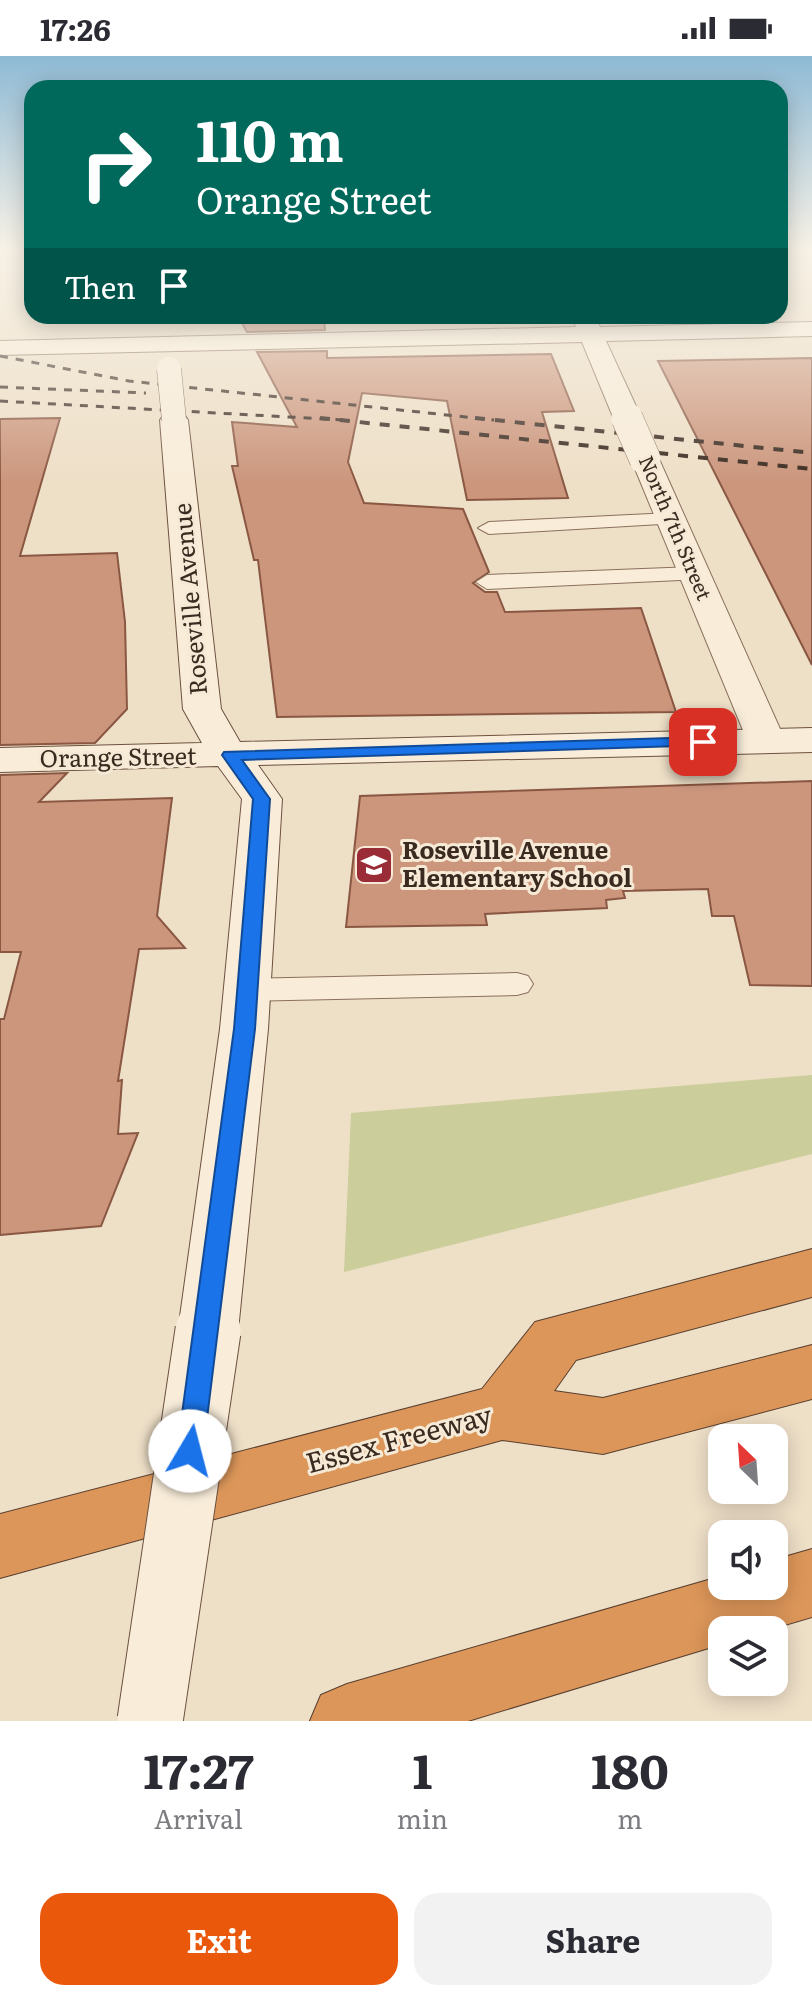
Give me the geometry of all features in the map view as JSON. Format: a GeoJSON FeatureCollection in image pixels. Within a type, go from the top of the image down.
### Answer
{"type":"FeatureCollection","features":[{"type":"Feature","properties":{"kind":"highway","name":"Essex Freeway"},"geometry":{"type":"LineString","coordinates":[[0,1546],[502,1412],[556,1340],[812,1273]]}},
{"type":"Feature","properties":{"kind":"highway"},"geometry":{"type":"LineString","coordinates":[[502,1412],[603,1426],[812,1372]]}},
{"type":"Feature","properties":{"kind":"highway"},"geometry":{"type":"LineString","coordinates":[[347,1721],[812,1583]]}},
{"type":"Feature","properties":{"kind":"street","name":"Roseville Avenue"},"geometry":{"type":"LineString","coordinates":[[150,1721],[208,1331],[248,990],[262,799],[202,709],[164,327]]}},
{"type":"Feature","properties":{"kind":"street"},"geometry":{"type":"LineString","coordinates":[[0,348],[168,356],[564,327]]}},
{"type":"Feature","properties":{"kind":"street","name":"North 7th Street"},"geometry":{"type":"LineString","coordinates":[[588,327],[766,740]]}},
{"type":"Feature","properties":{"kind":"street"},"geometry":{"type":"LineString","coordinates":[[683,327],[812,329]]}},
{"type":"Feature","properties":{"kind":"street","name":"Orange Street"},"geometry":{"type":"LineString","coordinates":[[0,760],[812,740]]}},
{"type":"Feature","properties":{"kind":"lane"},"geometry":{"type":"LineString","coordinates":[[489,528],[671,519]]}},
{"type":"Feature","properties":{"kind":"lane"},"geometry":{"type":"LineString","coordinates":[[487,582],[694,574]]}},
{"type":"Feature","properties":{"kind":"lane"},"geometry":{"type":"LineString","coordinates":[[248,990],[517,984]]}},
{"type":"Feature","properties":{"kind":"green space"},"geometry":{"type":"Polygon","coordinates":[[[812,1075],[812,1154],[344,1272],[351,1113],[812,1075]]]}},
{"type":"Feature","properties":{"kind":"building"},"geometry":{"type":"Polygon","coordinates":[[[244,327],[325,327],[325,330],[247,332],[244,327]]]}},
{"type":"Feature","properties":{"kind":"building"},"geometry":{"type":"Polygon","coordinates":[[[327,351],[327,358],[551,354],[574,411],[542,412],[568,498],[467,500],[447,401],[362,393],[348,462],[364,503],[463,509],[489,572],[473,583],[485,592],[497,592],[505,612],[641,608],[676,712],[277,717],[258,560],[254,560],[232,466],[238,466],[232,422],[297,427],[257,352],[327,351]]]}},
{"type":"Feature","properties":{"kind":"building"},"geometry":{"type":"Polygon","coordinates":[[[812,358],[812,665],[658,361],[812,358]]]}},
{"type":"Feature","properties":{"kind":"building"},"geometry":{"type":"Polygon","coordinates":[[[60,418],[20,556],[117,553],[125,622],[127,709],[95,743],[0,745],[0,419],[60,418]]]}},
{"type":"Feature","properties":{"kind":"building"},"geometry":{"type":"Polygon","coordinates":[[[67,773],[39,802],[172,798],[157,916],[185,948],[139,949],[118,1081],[122,1080],[118,1134],[138,1133],[101,1226],[0,1235],[0,1019],[4,1019],[21,952],[0,952],[0,775],[67,773]]]}},
{"type":"Feature","properties":{"kind":"building"},"geometry":{"type":"Polygon","coordinates":[[[812,781],[812,986],[750,985],[734,916],[712,916],[708,889],[623,891],[625,898],[606,900],[607,908],[485,914],[487,925],[346,927],[360,796],[812,781]]]}},
{"type":"Feature","properties":{"kind":"railway"},"geometry":{"type":"LineString","coordinates":[[0,356],[129,381],[485,419]]}},
{"type":"Feature","properties":{"kind":"railway"},"geometry":{"type":"LineString","coordinates":[[0,387],[146,393]]}},
{"type":"Feature","properties":{"kind":"railway"},"geometry":{"type":"LineString","coordinates":[[0,401],[335,420]]}},
{"type":"Feature","properties":{"kind":"railway"},"geometry":{"type":"LineString","coordinates":[[320,418],[335,420]]}},
{"type":"Feature","properties":{"kind":"railway"},"geometry":{"type":"LineString","coordinates":[[475,418],[485,419]]}},
{"type":"Feature","properties":{"kind":"railway"},"geometry":{"type":"LineString","coordinates":[[485,419],[812,453]]}},
{"type":"Feature","properties":{"kind":"railway"},"geometry":{"type":"LineString","coordinates":[[485,419],[494,420]]}},
{"type":"Feature","properties":{"kind":"railway"},"geometry":{"type":"LineString","coordinates":[[335,420],[343,420]]}},
{"type":"Feature","properties":{"kind":"railway"},"geometry":{"type":"LineString","coordinates":[[335,420],[812,469]]}},
{"type":"Feature","properties":{"kind":"place","name":"Roseville Avenue Elementary School"},"geometry":{"type":"Point","coordinates":[374,865]}},
{"type":"Feature","properties":{"kind":"route"},"geometry":{"type":"LineString","coordinates":[[190,1451],[208,1331],[244,1029],[262,799],[230,755],[703,742]]}}]}
